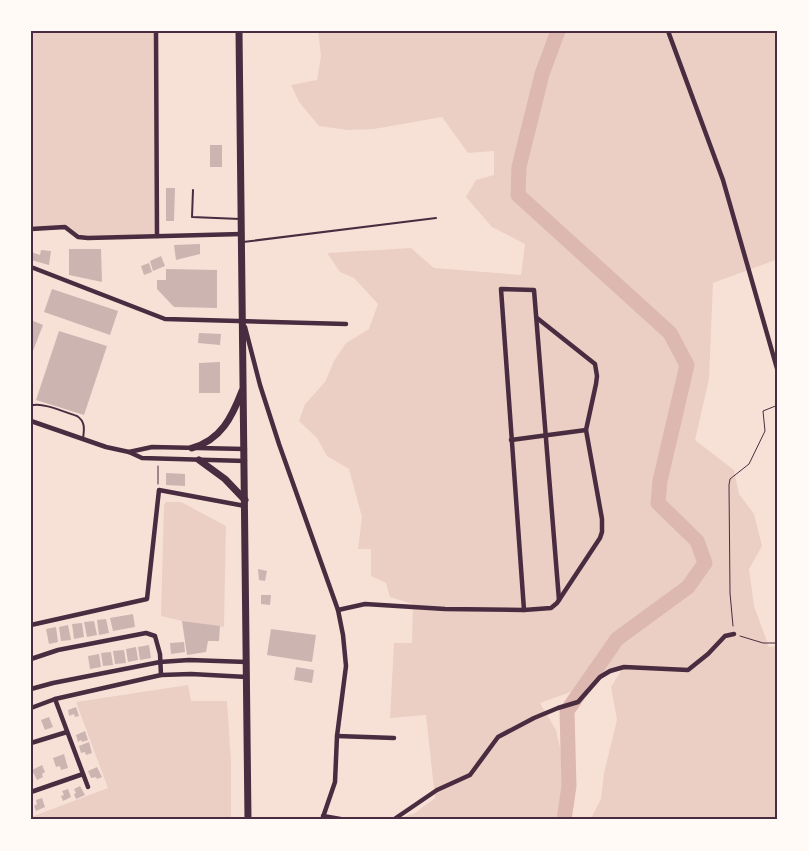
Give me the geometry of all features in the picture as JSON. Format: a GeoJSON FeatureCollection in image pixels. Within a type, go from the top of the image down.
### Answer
{"type":"FeatureCollection","features":[{"type":"Feature","properties":{"kind":"highway"},"geometry":{"type":"LineString","coordinates":[[240,31],[248,820]]}},
{"type":"Feature","properties":{"kind":"highway"},"geometry":{"type":"LineString","coordinates":[[192,448],[204,445],[228,422],[233,416],[244,386]]}},
{"type":"Feature","properties":{"kind":"highway"},"geometry":{"type":"LineString","coordinates":[[199,460],[225,479],[245,503]]}},
{"type":"Feature","properties":{"kind":"street"},"geometry":{"type":"LineString","coordinates":[[156,31],[157,236]]}},
{"type":"Feature","properties":{"kind":"street"},"geometry":{"type":"LineString","coordinates":[[668,31],[723,180],[778,372]]}},
{"type":"Feature","properties":{"kind":"street"},"geometry":{"type":"LineString","coordinates":[[31,229],[64,228],[78,237],[88,238],[157,236],[242,238]]}},
{"type":"Feature","properties":{"kind":"street"},"geometry":{"type":"LineString","coordinates":[[31,267],[165,319],[346,324]]}},
{"type":"Feature","properties":{"kind":"street"},"geometry":{"type":"LineString","coordinates":[[524,610],[500,289],[534,290],[559,600]]}},
{"type":"Feature","properties":{"kind":"street"},"geometry":{"type":"LineString","coordinates":[[338,610],[365,604],[445,609],[524,610],[551,608],[559,600],[600,538],[602,532],[602,520],[586,430],[598,376],[595,364],[537,318]]}},
{"type":"Feature","properties":{"kind":"street"},"geometry":{"type":"LineString","coordinates":[[243,321],[260,385],[279,444],[338,610],[346,666],[337,736],[335,782],[322,818],[346,820]]}},
{"type":"Feature","properties":{"kind":"street"},"geometry":{"type":"LineString","coordinates":[[31,421],[129,452],[142,458],[244,461]]}},
{"type":"Feature","properties":{"kind":"street"},"geometry":{"type":"LineString","coordinates":[[512,440],[586,430]]}},
{"type":"Feature","properties":{"kind":"street"},"geometry":{"type":"LineString","coordinates":[[129,452],[152,447],[245,449]]}},
{"type":"Feature","properties":{"kind":"street"},"geometry":{"type":"LineString","coordinates":[[31,625],[147,599],[159,490],[245,503]]}},
{"type":"Feature","properties":{"kind":"street"},"geometry":{"type":"LineString","coordinates":[[31,659],[58,650],[146,633],[155,636],[161,675]]}},
{"type":"Feature","properties":{"kind":"street"},"geometry":{"type":"LineString","coordinates":[[393,820],[437,790],[470,775],[498,737],[558,708],[578,702],[600,677],[610,671],[624,667],[688,670],[708,654],[725,636],[734,634]]}},
{"type":"Feature","properties":{"kind":"street"},"geometry":{"type":"LineString","coordinates":[[31,689],[160,662],[189,660],[247,662]]}},
{"type":"Feature","properties":{"kind":"street"},"geometry":{"type":"LineString","coordinates":[[31,708],[55,699],[161,675],[191,674],[247,677]]}},
{"type":"Feature","properties":{"kind":"street"},"geometry":{"type":"LineString","coordinates":[[55,699],[88,787]]}},
{"type":"Feature","properties":{"kind":"street"},"geometry":{"type":"LineString","coordinates":[[31,743],[67,732]]}},
{"type":"Feature","properties":{"kind":"street"},"geometry":{"type":"LineString","coordinates":[[337,736],[394,738]]}},
{"type":"Feature","properties":{"kind":"street"},"geometry":{"type":"LineString","coordinates":[[31,792],[83,774]]}},
{"type":"Feature","properties":{"kind":"lane"},"geometry":{"type":"LineString","coordinates":[[193,190],[192,217],[243,220]]}},
{"type":"Feature","properties":{"kind":"lane"},"geometry":{"type":"LineString","coordinates":[[242,238],[436,218]]}},
{"type":"Feature","properties":{"kind":"lane"},"geometry":{"type":"LineString","coordinates":[[31,406],[35,404],[42,405],[77,416],[82,420],[84,427],[83,439]]}},
{"type":"Feature","properties":{"kind":"path"},"geometry":{"type":"LineString","coordinates":[[778,405],[763,411],[765,431],[749,464],[730,479],[729,491],[730,593],[734,634],[763,643],[778,643]]}},
{"type":"Feature","properties":{"kind":"path"},"geometry":{"type":"LineString","coordinates":[[158,459],[159,490]]}},
{"type":"Feature","properties":{"kind":"shaded area"},"geometry":{"type":"Polygon","coordinates":[[[31,31],[154,31],[156,234],[79,237],[67,229],[31,230],[31,31]]]}},
{"type":"Feature","properties":{"kind":"shaded area"},"geometry":{"type":"Polygon","coordinates":[[[318,31],[778,31],[778,259],[713,283],[709,379],[695,440],[734,470],[739,494],[754,514],[762,546],[749,569],[754,606],[769,647],[778,646],[778,820],[590,820],[601,799],[604,773],[617,720],[611,687],[623,668],[582,688],[540,703],[556,730],[569,786],[564,820],[395,820],[415,813],[435,798],[426,715],[390,718],[394,643],[412,643],[413,604],[390,597],[386,583],[371,576],[371,549],[358,549],[362,517],[349,469],[327,456],[317,438],[299,421],[305,404],[325,382],[334,361],[346,343],[369,329],[378,304],[354,278],[340,272],[327,253],[411,248],[434,268],[521,275],[525,244],[492,227],[466,197],[476,180],[494,175],[494,151],[468,153],[442,117],[374,129],[348,130],[319,126],[299,102],[291,85],[317,80],[321,56],[318,31]]]}},
{"type":"Feature","properties":{"kind":"shaded area"},"geometry":{"type":"Polygon","coordinates":[[[166,502],[181,502],[226,526],[224,627],[161,616],[164,505],[166,502]]]}},
{"type":"Feature","properties":{"kind":"shaded area"},"geometry":{"type":"Polygon","coordinates":[[[188,685],[191,701],[227,701],[231,762],[231,820],[31,820],[31,817],[108,788],[76,702],[188,685]]]}},
{"type":"Feature","properties":{"kind":"building"},"geometry":{"type":"Polygon","coordinates":[[[210,145],[222,145],[222,167],[210,167],[210,145]]]}},
{"type":"Feature","properties":{"kind":"building"},"geometry":{"type":"Polygon","coordinates":[[[166,188],[175,188],[174,221],[166,221],[166,188]]]}},
{"type":"Feature","properties":{"kind":"building"},"geometry":{"type":"Polygon","coordinates":[[[200,244],[200,254],[176,260],[174,245],[200,244]]]}},
{"type":"Feature","properties":{"kind":"building"},"geometry":{"type":"Polygon","coordinates":[[[69,249],[101,249],[102,282],[69,275],[69,249]]]}},
{"type":"Feature","properties":{"kind":"building"},"geometry":{"type":"Polygon","coordinates":[[[41,250],[51,251],[49,265],[31,260],[31,252],[40,255],[41,250]]]}},
{"type":"Feature","properties":{"kind":"building"},"geometry":{"type":"Polygon","coordinates":[[[161,256],[165,266],[153,271],[150,261],[161,256]]]}},
{"type":"Feature","properties":{"kind":"building"},"geometry":{"type":"Polygon","coordinates":[[[149,263],[152,272],[144,275],[141,266],[149,263]]]}},
{"type":"Feature","properties":{"kind":"building"},"geometry":{"type":"Polygon","coordinates":[[[166,269],[217,270],[217,308],[174,307],[157,289],[157,280],[166,280],[166,269]]]}},
{"type":"Feature","properties":{"kind":"building"},"geometry":{"type":"Polygon","coordinates":[[[52,289],[118,311],[110,335],[44,312],[52,289]]]}},
{"type":"Feature","properties":{"kind":"building"},"geometry":{"type":"Polygon","coordinates":[[[31,320],[43,325],[31,356],[31,320]]]}},
{"type":"Feature","properties":{"kind":"building"},"geometry":{"type":"Polygon","coordinates":[[[59,331],[107,346],[84,415],[36,400],[59,331]]]}},
{"type":"Feature","properties":{"kind":"building"},"geometry":{"type":"Polygon","coordinates":[[[199,333],[221,334],[220,345],[198,343],[199,333]]]}},
{"type":"Feature","properties":{"kind":"building"},"geometry":{"type":"Polygon","coordinates":[[[220,362],[220,393],[199,393],[199,363],[220,362]]]}},
{"type":"Feature","properties":{"kind":"building"},"geometry":{"type":"Polygon","coordinates":[[[166,473],[185,474],[185,486],[166,485],[166,473]]]}},
{"type":"Feature","properties":{"kind":"building"},"geometry":{"type":"Polygon","coordinates":[[[258,569],[267,571],[265,581],[259,580],[258,569]]]}},
{"type":"Feature","properties":{"kind":"building"},"geometry":{"type":"Polygon","coordinates":[[[261,595],[271,595],[270,605],[261,604],[261,595]]]}},
{"type":"Feature","properties":{"kind":"building"},"geometry":{"type":"Polygon","coordinates":[[[133,614],[135,627],[113,631],[110,618],[133,614]]]}},
{"type":"Feature","properties":{"kind":"building"},"geometry":{"type":"Polygon","coordinates":[[[106,619],[109,633],[99,635],[97,620],[106,619]]]}},
{"type":"Feature","properties":{"kind":"building"},"geometry":{"type":"Polygon","coordinates":[[[94,621],[97,635],[87,637],[84,622],[94,621]]]}},
{"type":"Feature","properties":{"kind":"building"},"geometry":{"type":"Polygon","coordinates":[[[182,621],[220,626],[219,641],[208,641],[206,652],[187,655],[182,621]]]}},
{"type":"Feature","properties":{"kind":"building"},"geometry":{"type":"Polygon","coordinates":[[[82,623],[84,637],[74,639],[72,624],[82,623]]]}},
{"type":"Feature","properties":{"kind":"building"},"geometry":{"type":"Polygon","coordinates":[[[68,625],[71,640],[61,641],[59,627],[68,625]]]}},
{"type":"Feature","properties":{"kind":"building"},"geometry":{"type":"Polygon","coordinates":[[[56,627],[58,642],[49,644],[46,629],[56,627]]]}},
{"type":"Feature","properties":{"kind":"building"},"geometry":{"type":"Polygon","coordinates":[[[271,629],[316,635],[312,662],[267,655],[271,629]]]}},
{"type":"Feature","properties":{"kind":"building"},"geometry":{"type":"Polygon","coordinates":[[[184,642],[185,652],[171,654],[170,643],[184,642]]]}},
{"type":"Feature","properties":{"kind":"building"},"geometry":{"type":"Polygon","coordinates":[[[149,645],[151,658],[140,660],[138,647],[149,645]]]}},
{"type":"Feature","properties":{"kind":"building"},"geometry":{"type":"Polygon","coordinates":[[[136,647],[138,660],[128,662],[126,649],[136,647]]]}},
{"type":"Feature","properties":{"kind":"building"},"geometry":{"type":"Polygon","coordinates":[[[124,650],[126,663],[115,664],[113,651],[124,650]]]}},
{"type":"Feature","properties":{"kind":"building"},"geometry":{"type":"Polygon","coordinates":[[[111,652],[113,665],[103,666],[101,653],[111,652]]]}},
{"type":"Feature","properties":{"kind":"building"},"geometry":{"type":"Polygon","coordinates":[[[99,654],[101,667],[90,669],[88,656],[99,654]]]}},
{"type":"Feature","properties":{"kind":"building"},"geometry":{"type":"Polygon","coordinates":[[[296,667],[314,670],[312,683],[294,680],[296,667]]]}},
{"type":"Feature","properties":{"kind":"building"},"geometry":{"type":"Polygon","coordinates":[[[76,707],[79,716],[75,717],[74,714],[69,716],[68,710],[76,707]]]}},
{"type":"Feature","properties":{"kind":"building"},"geometry":{"type":"Polygon","coordinates":[[[49,717],[53,727],[45,730],[41,720],[49,717]]]}},
{"type":"Feature","properties":{"kind":"building"},"geometry":{"type":"Polygon","coordinates":[[[85,731],[88,740],[78,742],[76,735],[85,731]]]}},
{"type":"Feature","properties":{"kind":"building"},"geometry":{"type":"Polygon","coordinates":[[[89,742],[92,753],[86,755],[85,752],[81,753],[79,746],[89,742]]]}},
{"type":"Feature","properties":{"kind":"building"},"geometry":{"type":"Polygon","coordinates":[[[64,754],[68,768],[61,770],[60,766],[56,767],[53,758],[64,754]]]}},
{"type":"Feature","properties":{"kind":"building"},"geometry":{"type":"Polygon","coordinates":[[[42,765],[45,772],[42,774],[43,777],[37,780],[32,770],[42,765]]]}},
{"type":"Feature","properties":{"kind":"building"},"geometry":{"type":"Polygon","coordinates":[[[97,767],[102,777],[97,779],[96,777],[91,778],[88,771],[97,767]]]}},
{"type":"Feature","properties":{"kind":"building"},"geometry":{"type":"Polygon","coordinates":[[[80,786],[85,795],[76,799],[74,789],[80,786]]]}},
{"type":"Feature","properties":{"kind":"building"},"geometry":{"type":"Polygon","coordinates":[[[68,789],[71,797],[63,801],[61,796],[64,795],[62,791],[68,789]]]}},
{"type":"Feature","properties":{"kind":"building"},"geometry":{"type":"Polygon","coordinates":[[[42,798],[45,807],[36,811],[34,806],[37,804],[36,800],[42,798]]]}},
{"type":"Feature","properties":{"kind":"waterway"},"geometry":{"type":"LineString","coordinates":[[558,31],[542,74],[519,167],[518,195],[670,333],[687,365],[660,481],[658,503],[697,541],[705,563],[688,587],[617,639],[567,711],[569,786],[564,820]]}}]}
